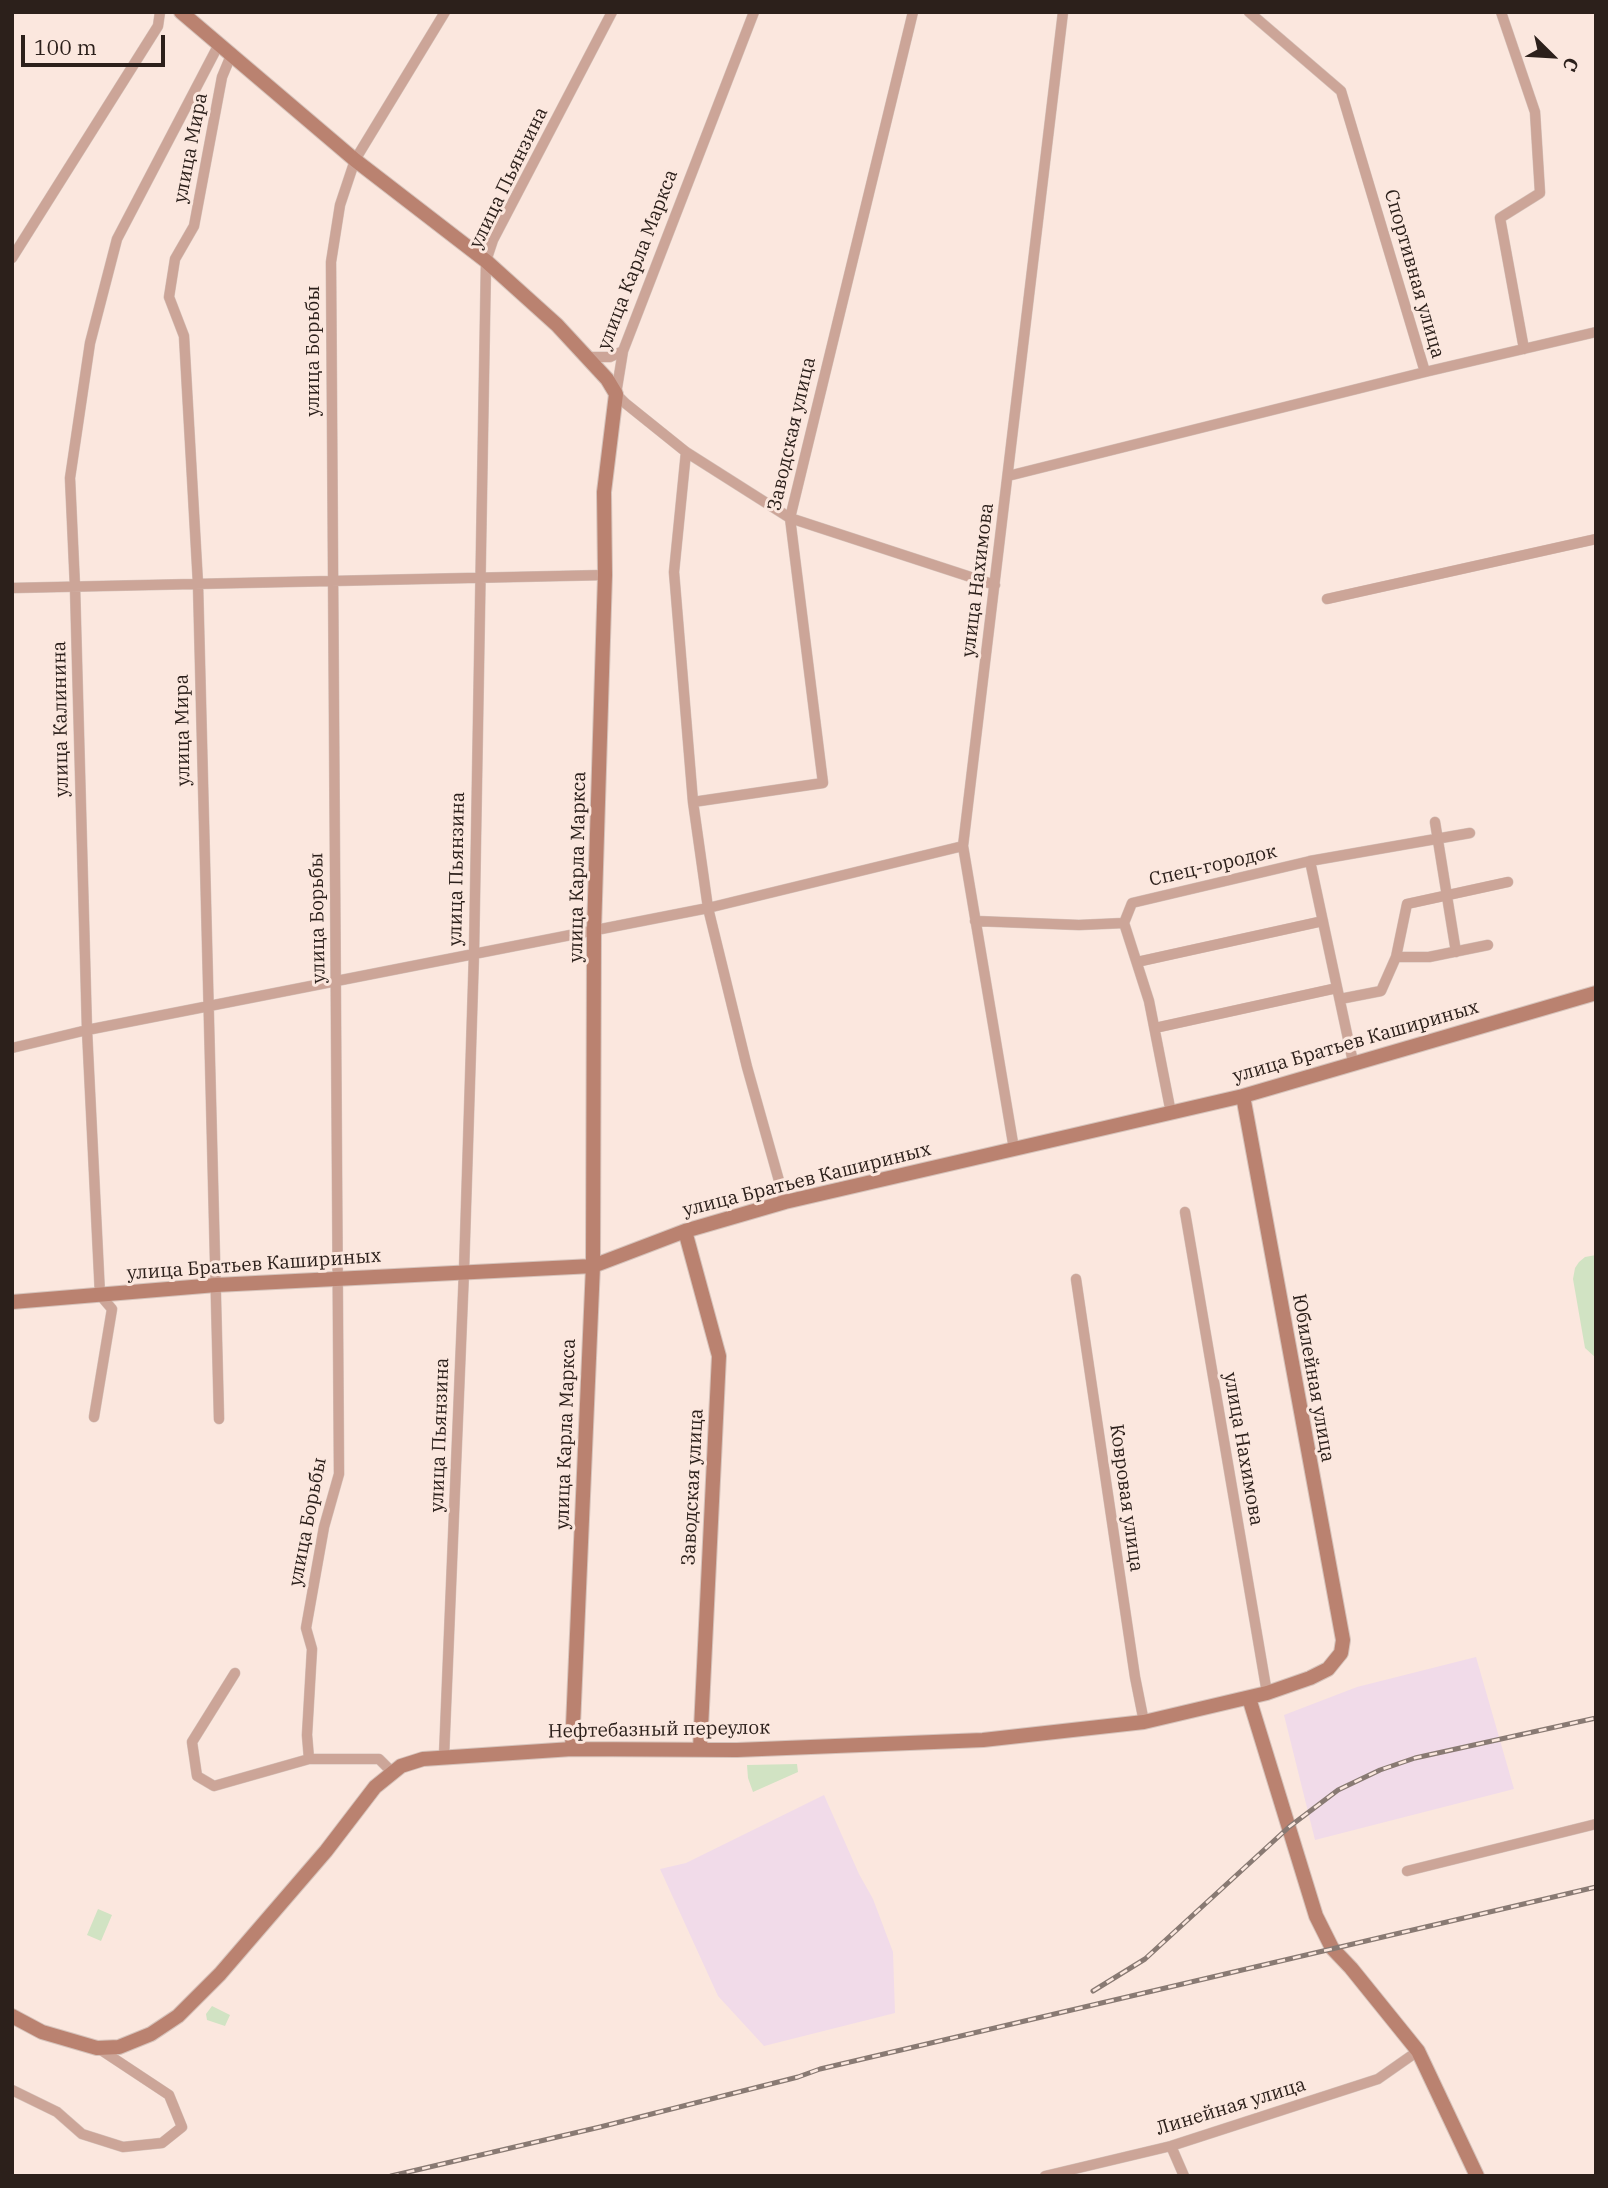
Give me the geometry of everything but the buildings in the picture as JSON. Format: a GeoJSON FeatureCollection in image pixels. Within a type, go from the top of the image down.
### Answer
{"type":"FeatureCollection","features":[{"type":"Feature","properties":{"kind":"main road"},"geometry":{"type":"LineString","coordinates":[[181,12],[355,160],[486,261],[557,325],[607,379],[616,394]]}},
{"type":"Feature","properties":{"kind":"main road","name":"улица Карла Маркса"},"geometry":{"type":"LineString","coordinates":[[572,1749],[593,1266],[594,931],[605,575],[604,492],[616,394]]}},
{"type":"Feature","properties":{"kind":"main road","name":"улица Братьев Кашириных"},"geometry":{"type":"LineString","coordinates":[[12,1302],[216,1285],[593,1266],[685,1231],[785,1202],[1243,1096],[1596,993]]}},
{"type":"Feature","properties":{"kind":"main road","name":"Юбилейная улица"},"geometry":{"type":"LineString","coordinates":[[1243,1096],[1343,1640],[1341,1653],[1332,1665]]}},
{"type":"Feature","properties":{"kind":"main road","name":"Заводская улица"},"geometry":{"type":"LineString","coordinates":[[685,1231],[719,1356],[700,1749]]}},
{"type":"Feature","properties":{"kind":"main road","name":"Нефтебазный переулок"},"geometry":{"type":"LineString","coordinates":[[97,2048],[119,2047],[138,2041],[178,2016],[220,1974],[326,1851],[375,1787],[401,1766],[423,1759],[572,1749],[737,1750],[983,1740],[1144,1722],[1268,1693],[1310,1678],[1332,1665]]}},
{"type":"Feature","properties":{"kind":"main road"},"geometry":{"type":"LineString","coordinates":[[1249,1698],[1316,1916],[1332,1948],[1418,2051],[1477,2176]]}},
{"type":"Feature","properties":{"kind":"main road"},"geometry":{"type":"LineString","coordinates":[[12,2016],[41,2032],[97,2048]]}},
{"type":"Feature","properties":{"kind":"street"},"geometry":{"type":"LineString","coordinates":[[12,258],[158,26],[160,12]]}},
{"type":"Feature","properties":{"kind":"street","name":"улица Борьбы"},"geometry":{"type":"LineString","coordinates":[[309,1759],[307,1735],[312,1649],[306,1628],[324,1527],[339,1474],[331,262],[340,205],[355,160],[445,12]]}},
{"type":"Feature","properties":{"kind":"street","name":"улица Пьянзина"},"geometry":{"type":"LineString","coordinates":[[444,1756],[474,953],[486,261],[493,240],[600,40],[612,12]]}},
{"type":"Feature","properties":{"kind":"street","name":"улица Карла Маркса"},"geometry":{"type":"LineString","coordinates":[[616,394],[622,351],[754,12]]}},
{"type":"Feature","properties":{"kind":"street","name":"Заводская улица"},"geometry":{"type":"LineString","coordinates":[[693,802],[823,783],[790,518],[913,12]]}},
{"type":"Feature","properties":{"kind":"street","name":"улица Нахимова"},"geometry":{"type":"LineString","coordinates":[[1014,1149],[963,846],[1063,12]]}},
{"type":"Feature","properties":{"kind":"street","name":"Спортивная улица"},"geometry":{"type":"LineString","coordinates":[[1008,476],[1424,372],[1341,91],[1249,12]]}},
{"type":"Feature","properties":{"kind":"street"},"geometry":{"type":"LineString","coordinates":[[1501,12],[1535,112],[1540,193],[1500,218],[1524,349]]}},
{"type":"Feature","properties":{"kind":"street","name":"улица Калинина"},"geometry":{"type":"LineString","coordinates":[[94,1416],[112,1309],[100,1295],[87,1030],[70,478],[90,343],[117,239],[219,44]]}},
{"type":"Feature","properties":{"kind":"street","name":"улица Мира"},"geometry":{"type":"LineString","coordinates":[[219,1419],[198,584],[184,336],[169,297],[174,259],[194,226],[222,78],[232,53]]}},
{"type":"Feature","properties":{"kind":"street"},"geometry":{"type":"LineString","coordinates":[[1424,372],[1596,332]]}},
{"type":"Feature","properties":{"kind":"street"},"geometry":{"type":"LineString","coordinates":[[587,357],[610,357],[622,351]]}},
{"type":"Feature","properties":{"kind":"street"},"geometry":{"type":"LineString","coordinates":[[616,394],[686,452],[790,518],[995,585]]}},
{"type":"Feature","properties":{"kind":"street"},"geometry":{"type":"LineString","coordinates":[[686,452],[674,572],[693,802],[708,908],[753,1093],[785,1202]]}},
{"type":"Feature","properties":{"kind":"street"},"geometry":{"type":"LineString","coordinates":[[1326,599],[1596,539]]}},
{"type":"Feature","properties":{"kind":"street"},"geometry":{"type":"LineString","coordinates":[[12,588],[605,575]]}},
{"type":"Feature","properties":{"kind":"street"},"geometry":{"type":"LineString","coordinates":[[1435,822],[1456,952]]}},
{"type":"Feature","properties":{"kind":"street","name":"Спец-городок"},"geometry":{"type":"LineString","coordinates":[[1124,923],[1132,903],[1310,862],[1470,833]]}},
{"type":"Feature","properties":{"kind":"street"},"geometry":{"type":"LineString","coordinates":[[12,1048],[87,1030],[708,908],[963,846]]}},
{"type":"Feature","properties":{"kind":"street"},"geometry":{"type":"LineString","coordinates":[[1310,862],[1353,1062]]}},
{"type":"Feature","properties":{"kind":"street"},"geometry":{"type":"LineString","coordinates":[[1340,999],[1381,991],[1396,957],[1407,904],[1508,882]]}},
{"type":"Feature","properties":{"kind":"street"},"geometry":{"type":"LineString","coordinates":[[975,921],[1079,925],[1124,923],[1149,1001],[1171,1113]]}},
{"type":"Feature","properties":{"kind":"street"},"geometry":{"type":"LineString","coordinates":[[1137,962],[1323,921]]}},
{"type":"Feature","properties":{"kind":"street"},"geometry":{"type":"LineString","coordinates":[[1396,957],[1429,957],[1488,945]]}},
{"type":"Feature","properties":{"kind":"street"},"geometry":{"type":"LineString","coordinates":[[1155,1028],[1337,988]]}},
{"type":"Feature","properties":{"kind":"street","name":"улица Нахимова"},"geometry":{"type":"LineString","coordinates":[[1185,1212],[1268,1693]]}},
{"type":"Feature","properties":{"kind":"street","name":"Ковровая улица"},"geometry":{"type":"LineString","coordinates":[[1076,1279],[1144,1722]]}},
{"type":"Feature","properties":{"kind":"street"},"geometry":{"type":"LineString","coordinates":[[235,1674],[192,1742],[197,1776],[214,1786],[309,1759],[379,1759],[392,1772]]}},
{"type":"Feature","properties":{"kind":"street"},"geometry":{"type":"LineString","coordinates":[[1407,1871],[1596,1824]]}},
{"type":"Feature","properties":{"kind":"street"},"geometry":{"type":"LineString","coordinates":[[12,2090],[58,2112],[82,2134],[123,2147],[162,2143],[182,2127],[169,2095],[97,2048]]}},
{"type":"Feature","properties":{"kind":"street","name":"Линейная улица"},"geometry":{"type":"LineString","coordinates":[[1045,2176],[1171,2146],[1378,2080],[1418,2051]]}},
{"type":"Feature","properties":{"kind":"street"},"geometry":{"type":"LineString","coordinates":[[1171,2146],[1184,2176]]}},
{"type":"Feature","properties":{"kind":"shaded area"},"geometry":{"type":"Polygon","coordinates":[[[1476,1657],[1514,1789],[1315,1840],[1284,1715],[1357,1687],[1476,1657]]]}},
{"type":"Feature","properties":{"kind":"shaded area"},"geometry":{"type":"Polygon","coordinates":[[[824,1795],[873,1899],[893,1952],[895,2013],[764,2046],[718,1996],[660,1869],[686,1863],[824,1795]]]}},
{"type":"Feature","properties":{"kind":"green space"},"geometry":{"type":"Polygon","coordinates":[[[1596,1255],[1596,1358],[1585,1348],[1573,1279],[1579,1262],[1585,1257],[1596,1255]]]}},
{"type":"Feature","properties":{"kind":"green space"},"geometry":{"type":"Polygon","coordinates":[[[797,1764],[798,1772],[753,1792],[747,1765],[797,1764]]]}},
{"type":"Feature","properties":{"kind":"green space"},"geometry":{"type":"Polygon","coordinates":[[[98,1909],[112,1915],[101,1941],[87,1935],[98,1909]]]}},
{"type":"Feature","properties":{"kind":"green space"},"geometry":{"type":"Polygon","coordinates":[[[212,2006],[230,2015],[225,2026],[207,2020],[206,2014],[212,2006]]]}},
{"type":"Feature","properties":{"kind":"railway"},"geometry":{"type":"LineString","coordinates":[[1093,1991],[1145,1959],[1289,1827],[1338,1790],[1380,1770],[1415,1758],[1596,1718]]}},
{"type":"Feature","properties":{"kind":"railway"},"geometry":{"type":"LineString","coordinates":[[391,2176],[600,2127],[798,2077],[820,2069],[1596,1887]]}}]}
